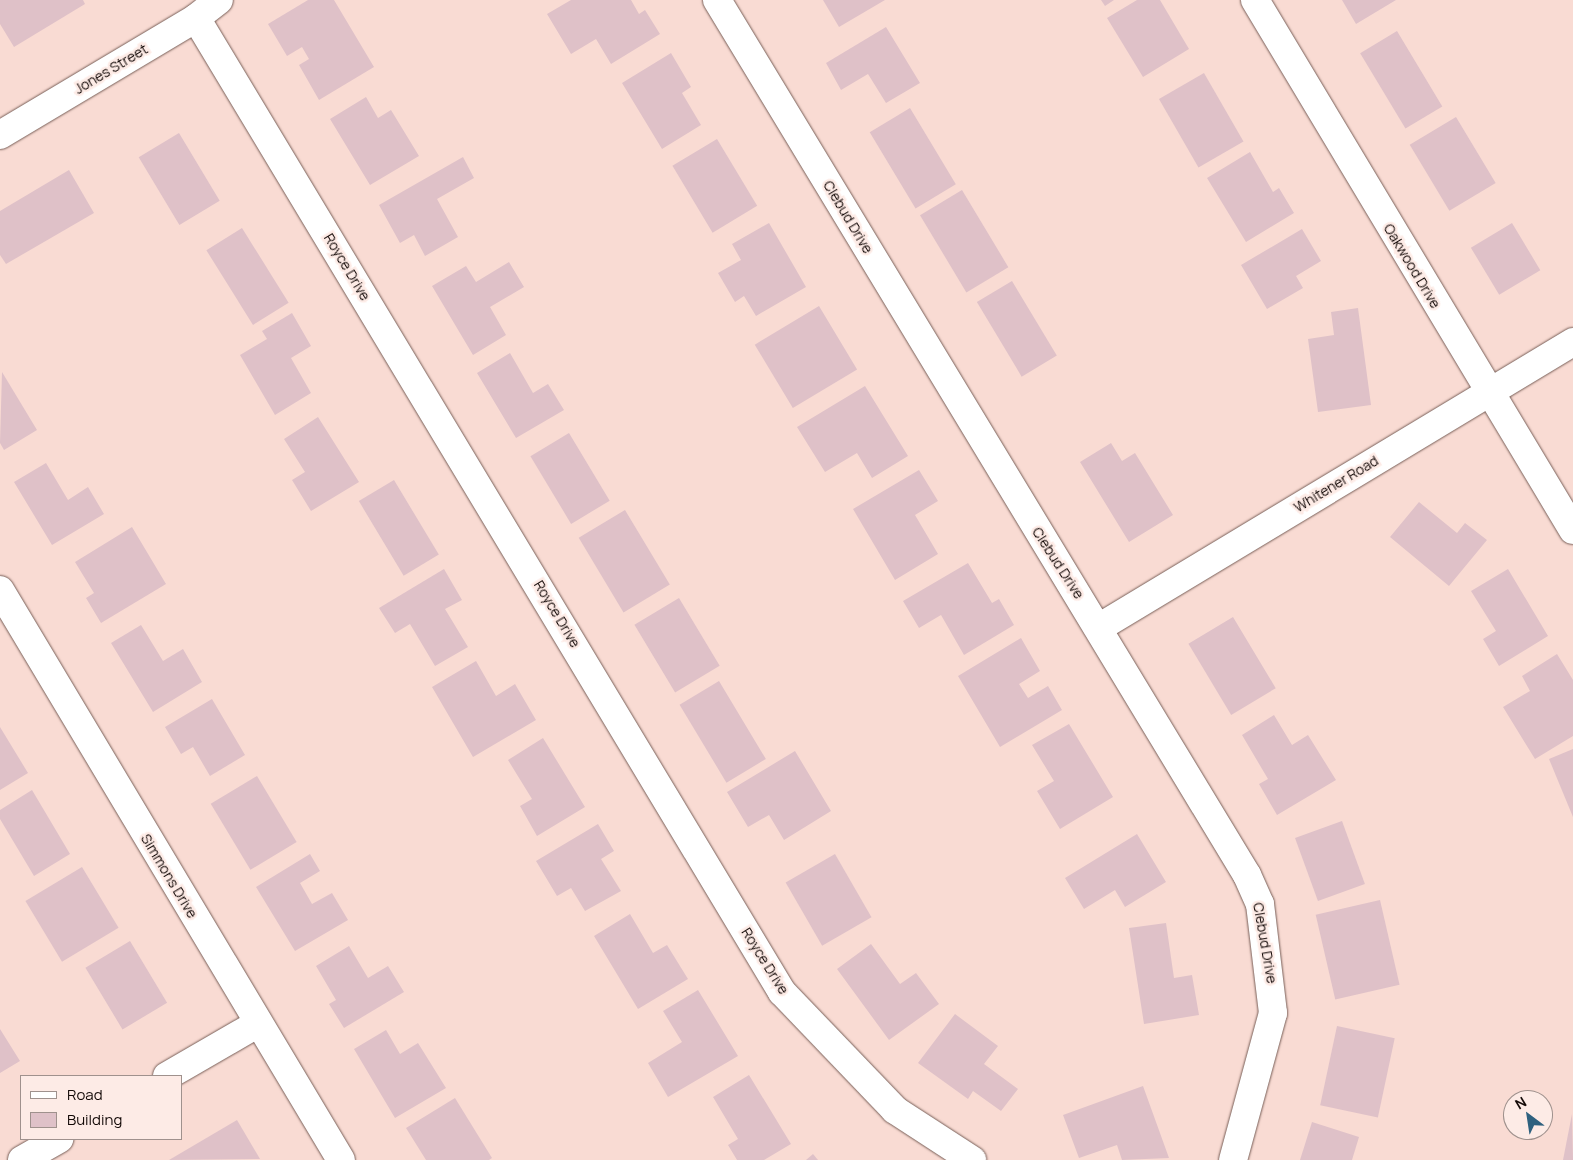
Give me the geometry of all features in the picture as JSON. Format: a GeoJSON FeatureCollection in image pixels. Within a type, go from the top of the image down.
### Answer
{"type":"FeatureCollection","features":[{"type":"Feature","properties":{"kind":"street","name":"Jones Street"},"geometry":{"type":"LineString","coordinates":[[0,135],[196,18],[219,0]]}},
{"type":"Feature","properties":{"kind":"street","name":"Clebud Drive"},"geometry":{"type":"LineString","coordinates":[[717,0],[994,464],[1100,627],[1248,875],[1260,904],[1273,1013],[1250,1114],[1233,1160]]}},
{"type":"Feature","properties":{"kind":"street","name":"Oakwood Drive"},"geometry":{"type":"LineString","coordinates":[[1255,0],[1487,393],[1573,530]]}},
{"type":"Feature","properties":{"kind":"street","name":"Royce Drive"},"geometry":{"type":"LineString","coordinates":[[196,18],[782,992],[895,1110],[972,1160]]}},
{"type":"Feature","properties":{"kind":"street","name":"Whitener Road"},"geometry":{"type":"LineString","coordinates":[[1100,627],[1573,342]]}},
{"type":"Feature","properties":{"kind":"street","name":"Simmons Drive"},"geometry":{"type":"LineString","coordinates":[[0,590],[257,1024],[341,1160]]}},
{"type":"Feature","properties":{"kind":"street"},"geometry":{"type":"LineString","coordinates":[[169,1075],[257,1024]]}},
{"type":"Feature","properties":{"kind":"street"},"geometry":{"type":"LineString","coordinates":[[22,1160],[57,1140]]}},
{"type":"Feature","properties":{"kind":"building"},"geometry":{"type":"Polygon","coordinates":[[[0,0],[83,0],[85,4],[14,47],[0,24],[0,0]]]}},
{"type":"Feature","properties":{"kind":"building"},"geometry":{"type":"Polygon","coordinates":[[[308,0],[334,0],[374,67],[319,100],[299,65],[309,59],[302,47],[287,56],[268,24],[308,0]]]}},
{"type":"Feature","properties":{"kind":"building"},"geometry":{"type":"Polygon","coordinates":[[[571,0],[631,0],[639,14],[645,10],[660,34],[611,64],[596,39],[571,54],[547,14],[571,0]]]}},
{"type":"Feature","properties":{"kind":"building"},"geometry":{"type":"Polygon","coordinates":[[[823,0],[885,0],[839,27],[823,0]]]}},
{"type":"Feature","properties":{"kind":"building"},"geometry":{"type":"Polygon","coordinates":[[[1101,0],[1114,0],[1105,6],[1101,0]]]}},
{"type":"Feature","properties":{"kind":"building"},"geometry":{"type":"Polygon","coordinates":[[[1137,0],[1160,0],[1189,49],[1143,77],[1107,18],[1137,0]]]}},
{"type":"Feature","properties":{"kind":"building"},"geometry":{"type":"Polygon","coordinates":[[[1342,0],[1396,0],[1356,24],[1342,0]]]}},
{"type":"Feature","properties":{"kind":"building"},"geometry":{"type":"Polygon","coordinates":[[[886,27],[920,83],[886,103],[868,74],[841,90],[826,63],[886,27]]]}},
{"type":"Feature","properties":{"kind":"building"},"geometry":{"type":"Polygon","coordinates":[[[1397,31],[1442,106],[1405,129],[1360,53],[1397,31]]]}},
{"type":"Feature","properties":{"kind":"building"},"geometry":{"type":"Polygon","coordinates":[[[671,53],[691,87],[682,93],[701,125],[662,149],[622,83],[671,53]]]}},
{"type":"Feature","properties":{"kind":"building"},"geometry":{"type":"Polygon","coordinates":[[[1204,73],[1244,141],[1198,167],[1159,99],[1204,73]]]}},
{"type":"Feature","properties":{"kind":"building"},"geometry":{"type":"Polygon","coordinates":[[[366,97],[378,118],[391,110],[419,156],[370,185],[330,119],[366,97]]]}},
{"type":"Feature","properties":{"kind":"building"},"geometry":{"type":"Polygon","coordinates":[[[910,108],[956,184],[916,208],[870,132],[910,108]]]}},
{"type":"Feature","properties":{"kind":"building"},"geometry":{"type":"Polygon","coordinates":[[[1456,117],[1496,183],[1449,211],[1410,145],[1456,117]]]}},
{"type":"Feature","properties":{"kind":"building"},"geometry":{"type":"Polygon","coordinates":[[[179,133],[220,201],[179,225],[139,157],[179,133]]]}},
{"type":"Feature","properties":{"kind":"building"},"geometry":{"type":"Polygon","coordinates":[[[717,139],[757,206],[713,233],[672,166],[717,139]]]}},
{"type":"Feature","properties":{"kind":"building"},"geometry":{"type":"Polygon","coordinates":[[[1250,152],[1273,192],[1279,188],[1294,213],[1246,242],[1207,178],[1250,152]]]}},
{"type":"Feature","properties":{"kind":"building"},"geometry":{"type":"Polygon","coordinates":[[[463,157],[474,178],[437,199],[458,237],[425,256],[414,235],[400,243],[379,205],[463,157]]]}},
{"type":"Feature","properties":{"kind":"building"},"geometry":{"type":"Polygon","coordinates":[[[69,170],[94,213],[6,264],[0,255],[0,211],[69,170]]]}},
{"type":"Feature","properties":{"kind":"building"},"geometry":{"type":"Polygon","coordinates":[[[962,190],[1008,267],[966,292],[920,215],[962,190]]]}},
{"type":"Feature","properties":{"kind":"building"},"geometry":{"type":"Polygon","coordinates":[[[769,223],[806,287],[756,316],[744,296],[735,302],[718,273],[741,260],[732,244],[769,223]]]}},
{"type":"Feature","properties":{"kind":"building"},"geometry":{"type":"Polygon","coordinates":[[[1512,223],[1540,270],[1499,295],[1471,248],[1512,223]]]}},
{"type":"Feature","properties":{"kind":"building"},"geometry":{"type":"Polygon","coordinates":[[[242,228],[289,303],[253,325],[206,250],[242,228]]]}},
{"type":"Feature","properties":{"kind":"building"},"geometry":{"type":"Polygon","coordinates":[[[1302,229],[1321,261],[1296,276],[1303,288],[1267,309],[1241,265],[1302,229]]]}},
{"type":"Feature","properties":{"kind":"building"},"geometry":{"type":"Polygon","coordinates":[[[509,262],[524,287],[490,307],[506,335],[473,355],[432,286],[466,266],[476,282],[509,262]]]}},
{"type":"Feature","properties":{"kind":"building"},"geometry":{"type":"Polygon","coordinates":[[[1012,281],[1057,356],[1022,377],[977,302],[1012,281]]]}},
{"type":"Feature","properties":{"kind":"building"},"geometry":{"type":"Polygon","coordinates":[[[819,306],[857,369],[793,408],[755,345],[819,306]]]}},
{"type":"Feature","properties":{"kind":"building"},"geometry":{"type":"Polygon","coordinates":[[[1358,308],[1371,405],[1318,412],[1308,339],[1334,335],[1331,312],[1358,308]]]}},
{"type":"Feature","properties":{"kind":"building"},"geometry":{"type":"Polygon","coordinates":[[[292,313],[311,346],[291,358],[311,393],[275,415],[240,355],[267,339],[262,331],[292,313]]]}},
{"type":"Feature","properties":{"kind":"building"},"geometry":{"type":"Polygon","coordinates":[[[510,353],[533,393],[548,384],[564,410],[516,438],[477,373],[510,353]]]}},
{"type":"Feature","properties":{"kind":"building"},"geometry":{"type":"Polygon","coordinates":[[[2,372],[37,430],[4,450],[0,443],[2,372]]]}},
{"type":"Feature","properties":{"kind":"building"},"geometry":{"type":"Polygon","coordinates":[[[865,386],[908,456],[872,478],[857,453],[825,472],[797,427],[865,386]]]}},
{"type":"Feature","properties":{"kind":"building"},"geometry":{"type":"Polygon","coordinates":[[[318,417],[359,482],[311,511],[292,480],[305,472],[284,439],[318,417]]]}},
{"type":"Feature","properties":{"kind":"building"},"geometry":{"type":"Polygon","coordinates":[[[569,433],[610,501],[571,524],[530,456],[569,433]]]}},
{"type":"Feature","properties":{"kind":"building"},"geometry":{"type":"Polygon","coordinates":[[[1111,443],[1122,461],[1135,453],[1173,515],[1129,542],[1080,462],[1111,443]]]}},
{"type":"Feature","properties":{"kind":"building"},"geometry":{"type":"Polygon","coordinates":[[[46,463],[68,500],[88,487],[104,514],[52,545],[14,482],[46,463]]]}},
{"type":"Feature","properties":{"kind":"building"},"geometry":{"type":"Polygon","coordinates":[[[919,470],[938,501],[915,515],[938,554],[895,580],[853,509],[919,470]]]}},
{"type":"Feature","properties":{"kind":"building"},"geometry":{"type":"Polygon","coordinates":[[[394,480],[439,555],[404,576],[359,501],[394,480]]]}},
{"type":"Feature","properties":{"kind":"building"},"geometry":{"type":"Polygon","coordinates":[[[1419,502],[1457,533],[1465,523],[1487,540],[1449,586],[1390,537],[1419,502]]]}},
{"type":"Feature","properties":{"kind":"building"},"geometry":{"type":"Polygon","coordinates":[[[625,510],[670,585],[624,612],[579,538],[625,510]]]}},
{"type":"Feature","properties":{"kind":"building"},"geometry":{"type":"Polygon","coordinates":[[[132,527],[166,584],[101,623],[86,598],[94,593],[75,562],[132,527]]]}},
{"type":"Feature","properties":{"kind":"building"},"geometry":{"type":"Polygon","coordinates":[[[968,563],[992,603],[999,599],[1014,625],[964,655],[941,615],[919,628],[903,601],[968,563]]]}},
{"type":"Feature","properties":{"kind":"building"},"geometry":{"type":"Polygon","coordinates":[[[444,569],[462,600],[445,609],[468,647],[435,666],[410,624],[395,633],[379,608],[444,569]]]}},
{"type":"Feature","properties":{"kind":"building"},"geometry":{"type":"Polygon","coordinates":[[[1508,569],[1548,636],[1499,666],[1483,639],[1496,631],[1471,591],[1508,569]]]}},
{"type":"Feature","properties":{"kind":"building"},"geometry":{"type":"Polygon","coordinates":[[[679,598],[720,666],[675,692],[634,625],[679,598]]]}},
{"type":"Feature","properties":{"kind":"building"},"geometry":{"type":"Polygon","coordinates":[[[1233,617],[1276,688],[1231,715],[1188,644],[1233,617]]]}},
{"type":"Feature","properties":{"kind":"building"},"geometry":{"type":"Polygon","coordinates":[[[141,625],[163,661],[183,649],[202,682],[153,712],[111,643],[141,625]]]}},
{"type":"Feature","properties":{"kind":"building"},"geometry":{"type":"Polygon","coordinates":[[[1021,638],[1040,671],[1019,684],[1028,698],[1048,686],[1062,710],[1000,747],[958,676],[1021,638]]]}},
{"type":"Feature","properties":{"kind":"building"},"geometry":{"type":"Polygon","coordinates":[[[1557,654],[1573,680],[1573,736],[1535,759],[1503,707],[1530,691],[1522,676],[1557,654]]]}},
{"type":"Feature","properties":{"kind":"building"},"geometry":{"type":"Polygon","coordinates":[[[476,661],[496,696],[515,684],[536,720],[473,757],[432,687],[476,661]]]}},
{"type":"Feature","properties":{"kind":"building"},"geometry":{"type":"Polygon","coordinates":[[[719,681],[766,759],[726,783],[680,705],[719,681]]]}},
{"type":"Feature","properties":{"kind":"building"},"geometry":{"type":"Polygon","coordinates":[[[212,699],[245,755],[210,776],[193,747],[181,754],[165,727],[212,699]]]}},
{"type":"Feature","properties":{"kind":"building"},"geometry":{"type":"Polygon","coordinates":[[[1274,715],[1292,745],[1308,735],[1336,780],[1277,815],[1259,784],[1268,779],[1242,735],[1274,715]]]}},
{"type":"Feature","properties":{"kind":"building"},"geometry":{"type":"Polygon","coordinates":[[[1069,724],[1113,797],[1060,829],[1037,791],[1054,781],[1032,745],[1069,724]]]}},
{"type":"Feature","properties":{"kind":"building"},"geometry":{"type":"Polygon","coordinates":[[[0,727],[28,773],[0,790],[0,727]]]}},
{"type":"Feature","properties":{"kind":"building"},"geometry":{"type":"Polygon","coordinates":[[[543,738],[585,807],[537,836],[520,806],[532,799],[508,760],[543,738]]]}},
{"type":"Feature","properties":{"kind":"building"},"geometry":{"type":"Polygon","coordinates":[[[1573,749],[1573,817],[1549,759],[1573,749]]]}},
{"type":"Feature","properties":{"kind":"building"},"geometry":{"type":"Polygon","coordinates":[[[795,751],[831,811],[784,840],[769,815],[748,827],[727,792],[795,751]]]}},
{"type":"Feature","properties":{"kind":"building"},"geometry":{"type":"Polygon","coordinates":[[[257,776],[297,842],[250,870],[211,804],[257,776]]]}},
{"type":"Feature","properties":{"kind":"building"},"geometry":{"type":"Polygon","coordinates":[[[32,790],[70,854],[34,876],[0,819],[0,810],[32,790]]]}},
{"type":"Feature","properties":{"kind":"building"},"geometry":{"type":"Polygon","coordinates":[[[1342,821],[1365,884],[1318,901],[1295,838],[1342,821]]]}},
{"type":"Feature","properties":{"kind":"building"},"geometry":{"type":"Polygon","coordinates":[[[598,824],[614,851],[601,859],[621,891],[585,911],[571,888],[557,896],[536,861],[598,824]]]}},
{"type":"Feature","properties":{"kind":"building"},"geometry":{"type":"Polygon","coordinates":[[[1137,834],[1166,882],[1125,907],[1115,890],[1084,909],[1065,878],[1137,834]]]}},
{"type":"Feature","properties":{"kind":"building"},"geometry":{"type":"Polygon","coordinates":[[[310,854],[320,871],[300,883],[312,904],[332,893],[348,920],[295,951],[256,887],[310,854]]]}},
{"type":"Feature","properties":{"kind":"building"},"geometry":{"type":"Polygon","coordinates":[[[835,854],[872,917],[822,946],[786,882],[835,854]]]}},
{"type":"Feature","properties":{"kind":"building"},"geometry":{"type":"Polygon","coordinates":[[[82,867],[119,928],[62,962],[25,901],[82,867]]]}},
{"type":"Feature","properties":{"kind":"building"},"geometry":{"type":"Polygon","coordinates":[[[1380,900],[1400,985],[1335,1000],[1316,915],[1380,900]]]}},
{"type":"Feature","properties":{"kind":"building"},"geometry":{"type":"Polygon","coordinates":[[[630,914],[653,953],[667,945],[688,979],[638,1009],[594,936],[630,914]]]}},
{"type":"Feature","properties":{"kind":"building"},"geometry":{"type":"Polygon","coordinates":[[[1166,923],[1174,978],[1192,975],[1199,1015],[1144,1024],[1129,928],[1166,923]]]}},
{"type":"Feature","properties":{"kind":"building"},"geometry":{"type":"Polygon","coordinates":[[[130,941],[167,1003],[123,1029],[85,968],[130,941]]]}},
{"type":"Feature","properties":{"kind":"building"},"geometry":{"type":"Polygon","coordinates":[[[871,944],[900,984],[916,973],[939,1004],[889,1040],[837,969],[871,944]]]}},
{"type":"Feature","properties":{"kind":"building"},"geometry":{"type":"Polygon","coordinates":[[[349,946],[368,978],[388,966],[404,992],[344,1028],[329,1004],[336,1000],[316,966],[349,946]]]}},
{"type":"Feature","properties":{"kind":"building"},"geometry":{"type":"Polygon","coordinates":[[[698,990],[738,1056],[668,1097],[648,1063],[682,1042],[663,1011],[698,990]]]}},
{"type":"Feature","properties":{"kind":"building"},"geometry":{"type":"Polygon","coordinates":[[[955,1014],[998,1046],[984,1064],[1018,1089],[1001,1111],[973,1091],[968,1099],[918,1063],[955,1014]]]}},
{"type":"Feature","properties":{"kind":"building"},"geometry":{"type":"Polygon","coordinates":[[[1337,1026],[1395,1038],[1378,1117],[1320,1105],[1337,1026]]]}},
{"type":"Feature","properties":{"kind":"building"},"geometry":{"type":"Polygon","coordinates":[[[0,1029],[20,1061],[0,1073],[0,1029]]]}},
{"type":"Feature","properties":{"kind":"building"},"geometry":{"type":"Polygon","coordinates":[[[386,1030],[400,1054],[418,1043],[446,1088],[395,1118],[354,1049],[386,1030]]]}},
{"type":"Feature","properties":{"kind":"building"},"geometry":{"type":"Polygon","coordinates":[[[749,1075],[791,1144],[764,1160],[737,1160],[728,1145],[738,1139],[713,1097],[749,1075]]]}},
{"type":"Feature","properties":{"kind":"building"},"geometry":{"type":"Polygon","coordinates":[[[1143,1086],[1169,1158],[1122,1160],[1117,1145],[1079,1158],[1063,1115],[1143,1086]]]}},
{"type":"Feature","properties":{"kind":"building"},"geometry":{"type":"Polygon","coordinates":[[[455,1098],[492,1158],[489,1160],[426,1160],[406,1128],[455,1098]]]}},
{"type":"Feature","properties":{"kind":"building"},"geometry":{"type":"Polygon","coordinates":[[[1572,1114],[1573,1160],[1563,1160],[1572,1114]]]}},
{"type":"Feature","properties":{"kind":"building"},"geometry":{"type":"Polygon","coordinates":[[[237,1120],[260,1159],[169,1160],[237,1120]]]}},
{"type":"Feature","properties":{"kind":"building"},"geometry":{"type":"Polygon","coordinates":[[[1312,1122],[1359,1137],[1352,1160],[1300,1160],[1312,1122]]]}},
{"type":"Feature","properties":{"kind":"building"},"geometry":{"type":"Polygon","coordinates":[[[813,1154],[818,1160],[806,1160],[813,1154]]]}}]}
